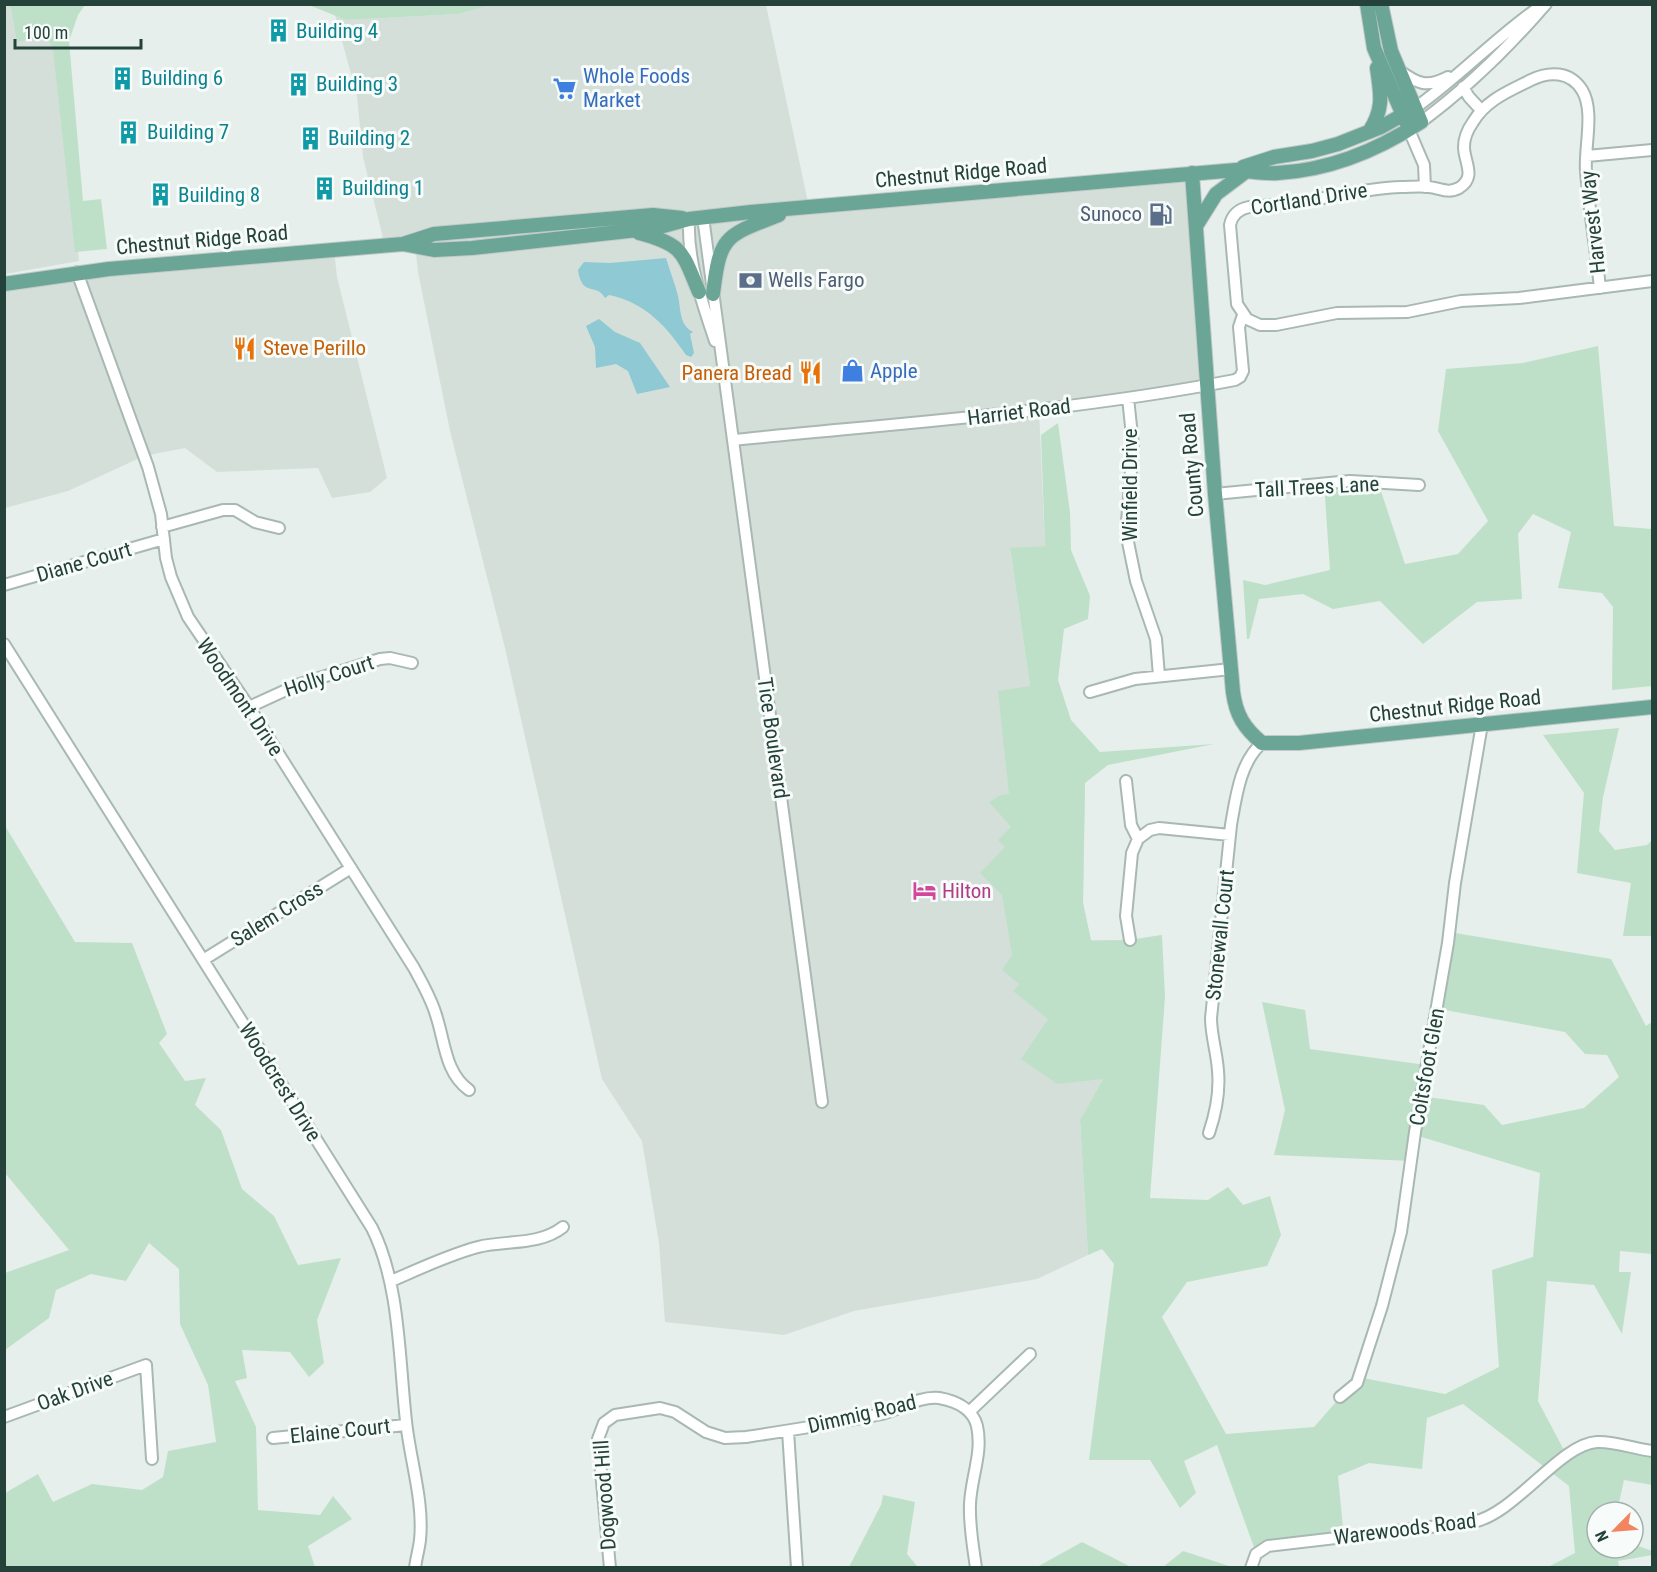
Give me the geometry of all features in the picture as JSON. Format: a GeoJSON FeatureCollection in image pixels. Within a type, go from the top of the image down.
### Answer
{"type":"FeatureCollection","features":[{"type":"Feature","properties":{"kind":"main road"},"geometry":{"type":"LineString","coordinates":[[1367,4],[1381,106],[1369,132]]}},
{"type":"Feature","properties":{"kind":"main road"},"geometry":{"type":"LineString","coordinates":[[1381,4],[1390,51],[1421,122]]}},
{"type":"Feature","properties":{"kind":"main road"},"geometry":{"type":"LineString","coordinates":[[1374,48],[1409,130]]}},
{"type":"Feature","properties":{"kind":"main road","name":"Chestnut Ridge Road"},"geometry":{"type":"LineString","coordinates":[[1242,170],[1275,157],[1326,147],[1369,132],[1416,108]]}},
{"type":"Feature","properties":{"kind":"main road","name":"Chestnut Ridge Road"},"geometry":{"type":"LineString","coordinates":[[403,244],[434,250],[453,249],[656,228],[696,218],[1192,173],[1242,170],[1276,173],[1333,164],[1369,152],[1421,122]]}},
{"type":"Feature","properties":{"kind":"main road"},"geometry":{"type":"LineString","coordinates":[[1196,226],[1216,194],[1242,170]]}},
{"type":"Feature","properties":{"kind":"main road","name":"County Road"},"geometry":{"type":"LineString","coordinates":[[1192,173],[1215,494],[1231,669],[1237,714],[1247,730],[1262,743]]}},
{"type":"Feature","properties":{"kind":"main road"},"geometry":{"type":"LineString","coordinates":[[706,293],[722,248],[728,239],[741,230],[794,209]]}},
{"type":"Feature","properties":{"kind":"main road","name":"Chestnut Ridge Road"},"geometry":{"type":"LineString","coordinates":[[4,284],[77,272],[403,244],[434,234],[653,215],[696,218]]}},
{"type":"Feature","properties":{"kind":"main road"},"geometry":{"type":"LineString","coordinates":[[632,231],[664,240],[676,248],[706,293]]}},
{"type":"Feature","properties":{"kind":"main road","name":"Chestnut Ridge Road"},"geometry":{"type":"LineString","coordinates":[[1262,743],[1299,743],[1653,707]]}},
{"type":"Feature","properties":{"kind":"street","name":"Chestnut Ridge Road"},"geometry":{"type":"LineString","coordinates":[[1416,108],[1515,24],[1545,4]]}},
{"type":"Feature","properties":{"kind":"street","name":"Chestnut Ridge Road"},"geometry":{"type":"LineString","coordinates":[[1421,122],[1521,33],[1545,4]]}},
{"type":"Feature","properties":{"kind":"street"},"geometry":{"type":"LineString","coordinates":[[1398,70],[1418,82],[1431,84],[1464,69]]}},
{"type":"Feature","properties":{"kind":"street","name":"Cortland Drive"},"geometry":{"type":"LineString","coordinates":[[1243,315],[1236,299],[1230,229],[1233,218],[1241,209],[1309,201],[1371,189],[1425,186],[1452,191],[1460,188],[1466,181],[1469,167],[1464,151],[1464,141],[1468,129],[1481,110],[1496,98],[1541,75],[1557,74],[1569,77],[1582,90],[1586,101],[1587,156]]}},
{"type":"Feature","properties":{"kind":"street"},"geometry":{"type":"LineString","coordinates":[[1463,87],[1469,98],[1481,110]]}},
{"type":"Feature","properties":{"kind":"street"},"geometry":{"type":"LineString","coordinates":[[1409,130],[1424,165],[1425,186]]}},
{"type":"Feature","properties":{"kind":"street"},"geometry":{"type":"LineString","coordinates":[[1587,156],[1653,150]]}},
{"type":"Feature","properties":{"kind":"street","name":"Harvest Way"},"geometry":{"type":"LineString","coordinates":[[1587,156],[1586,171],[1600,288]]}},
{"type":"Feature","properties":{"kind":"street","name":"Tice Boulevard"},"geometry":{"type":"LineString","coordinates":[[696,218],[690,245],[706,293],[725,375],[822,1102]]}},
{"type":"Feature","properties":{"kind":"street","name":"Tice Boulevard"},"geometry":{"type":"LineString","coordinates":[[696,218],[706,293]]}},
{"type":"Feature","properties":{"kind":"street","name":"Woodmont Drive"},"geometry":{"type":"LineString","coordinates":[[77,272],[155,488],[171,577],[188,617],[249,707],[426,990],[441,1032],[450,1067],[460,1083],[469,1090]]}},
{"type":"Feature","properties":{"kind":"street"},"geometry":{"type":"LineString","coordinates":[[1243,315],[1256,324],[1270,326],[1326,314],[1407,312],[1461,301],[1519,298],[1653,281]]}},
{"type":"Feature","properties":{"kind":"street","name":"Harriet Road"},"geometry":{"type":"LineString","coordinates":[[733,440],[993,416],[1128,398],[1235,380],[1242,374],[1239,327],[1243,315]]}},
{"type":"Feature","properties":{"kind":"street","name":"Winfield Drive"},"geometry":{"type":"LineString","coordinates":[[1128,398],[1133,446],[1127,522],[1128,542],[1136,581],[1156,639],[1159,676]]}},
{"type":"Feature","properties":{"kind":"street","name":"Tall Trees Lane"},"geometry":{"type":"LineString","coordinates":[[1215,494],[1350,481],[1419,485]]}},
{"type":"Feature","properties":{"kind":"street"},"geometry":{"type":"LineString","coordinates":[[162,527],[222,510],[235,510],[255,522],[279,528]]}},
{"type":"Feature","properties":{"kind":"street","name":"Diane Court"},"geometry":{"type":"LineString","coordinates":[[4,585],[164,539]]}},
{"type":"Feature","properties":{"kind":"street","name":"Woodcrest Drive"},"geometry":{"type":"LineString","coordinates":[[4,644],[372,1228],[386,1260],[391,1281],[406,1425],[418,1506],[420,1539],[415,1568]]}},
{"type":"Feature","properties":{"kind":"street","name":"Holly Court"},"geometry":{"type":"LineString","coordinates":[[249,707],[297,685],[380,659],[390,658],[412,663]]}},
{"type":"Feature","properties":{"kind":"street"},"geometry":{"type":"LineString","coordinates":[[1090,692],[1126,681],[1231,669]]}},
{"type":"Feature","properties":{"kind":"street","name":"Coltsfoot Glen"},"geometry":{"type":"LineString","coordinates":[[1340,1396],[1357,1383],[1382,1306],[1401,1232],[1415,1132],[1448,943],[1455,883],[1482,724]]}},
{"type":"Feature","properties":{"kind":"street","name":"Stonewall Court"},"geometry":{"type":"LineString","coordinates":[[1209,1132],[1218,1088],[1211,1018],[1230,835],[1236,801],[1250,755],[1262,743]]}},
{"type":"Feature","properties":{"kind":"street"},"geometry":{"type":"LineString","coordinates":[[1126,781],[1131,825],[1138,839]]}},
{"type":"Feature","properties":{"kind":"street"},"geometry":{"type":"LineString","coordinates":[[1130,940],[1126,916],[1132,853],[1138,839],[1150,830],[1159,828],[1230,835]]}},
{"type":"Feature","properties":{"kind":"street","name":"Salem Cross"},"geometry":{"type":"LineString","coordinates":[[203,960],[351,868]]}},
{"type":"Feature","properties":{"kind":"street"},"geometry":{"type":"LineString","coordinates":[[391,1281],[465,1251],[481,1246],[540,1239],[550,1236],[563,1227]]}},
{"type":"Feature","properties":{"kind":"street"},"geometry":{"type":"LineString","coordinates":[[976,1568],[970,1503],[979,1440],[977,1426],[970,1411],[1030,1354]]}},
{"type":"Feature","properties":{"kind":"street","name":"Oak Drive"},"geometry":{"type":"LineString","coordinates":[[4,1417],[146,1365],[152,1459]]}},
{"type":"Feature","properties":{"kind":"street","name":"Dimmig Road"},"geometry":{"type":"LineString","coordinates":[[604,1423],[615,1415],[660,1408],[675,1412],[706,1432],[724,1438],[788,1431],[881,1414],[930,1398],[948,1400],[970,1411]]}},
{"type":"Feature","properties":{"kind":"street","name":"Dogwood Hill"},"geometry":{"type":"LineString","coordinates":[[604,1423],[598,1439],[610,1568]]}},
{"type":"Feature","properties":{"kind":"street","name":"Elaine Court"},"geometry":{"type":"LineString","coordinates":[[273,1438],[406,1425]]}},
{"type":"Feature","properties":{"kind":"street"},"geometry":{"type":"LineString","coordinates":[[788,1431],[797,1568]]}},
{"type":"Feature","properties":{"kind":"street","name":"Warewoods Road"},"geometry":{"type":"LineString","coordinates":[[1251,1568],[1256,1554],[1268,1546],[1473,1522],[1489,1518],[1565,1457],[1597,1442],[1653,1451]]}},
{"type":"Feature","properties":{"kind":"shaded area"},"geometry":{"type":"Polygon","coordinates":[[[489,4],[766,5],[809,207],[1192,173],[1207,385],[1039,410],[1045,546],[1010,549],[1030,686],[1085,783],[1083,903],[1091,940],[1130,940],[1162,935],[1137,1019],[1080,1120],[1088,1255],[1037,1279],[854,1311],[784,1335],[665,1322],[659,1243],[642,1141],[602,1079],[505,648],[450,431],[418,272],[415,244],[385,246],[363,157],[357,96],[335,15],[346,20],[459,14],[489,4]]]}},
{"type":"Feature","properties":{"kind":"shaded area"},"geometry":{"type":"Polygon","coordinates":[[[5,5],[54,5],[79,261],[5,274],[5,5]]]}},
{"type":"Feature","properties":{"kind":"shaded area"},"geometry":{"type":"Polygon","coordinates":[[[334,250],[337,277],[387,478],[370,492],[332,498],[318,468],[217,472],[185,448],[144,456],[68,491],[5,508],[5,284],[334,250]]]}},
{"type":"Feature","properties":{"kind":"green space"},"geometry":{"type":"Polygon","coordinates":[[[5,4],[85,5],[78,15],[69,41],[83,201],[101,199],[107,249],[75,252],[53,49],[47,37],[17,42],[11,8],[5,4]]]}},
{"type":"Feature","properties":{"kind":"green space"},"geometry":{"type":"Polygon","coordinates":[[[309,5],[489,5],[459,14],[346,20],[309,5]]]}},
{"type":"Feature","properties":{"kind":"green space"},"geometry":{"type":"Polygon","coordinates":[[[1598,346],[1614,526],[1652,529],[1652,686],[1612,690],[1613,607],[1602,593],[1558,588],[1571,532],[1533,514],[1518,534],[1522,599],[1477,602],[1423,644],[1380,601],[1333,609],[1303,594],[1259,599],[1249,639],[1247,639],[1243,580],[1265,585],[1330,570],[1324,483],[1377,479],[1405,564],[1458,554],[1488,521],[1438,431],[1446,369],[1523,363],[1598,346]]]}},
{"type":"Feature","properties":{"kind":"green space"},"geometry":{"type":"Polygon","coordinates":[[[1058,423],[1070,512],[1071,550],[1090,596],[1088,619],[1064,629],[1058,680],[1071,720],[1100,752],[1214,744],[1108,765],[1085,783],[1083,903],[1091,941],[1130,940],[1162,935],[1165,997],[1150,1198],[1208,1200],[1228,1187],[1243,1205],[1270,1196],[1281,1235],[1267,1266],[1187,1282],[1162,1317],[1226,1434],[1314,1427],[1358,1377],[1445,1394],[1499,1367],[1492,1270],[1533,1257],[1540,1173],[1415,1135],[1411,1161],[1274,1155],[1285,1110],[1262,1002],[1305,1010],[1310,1049],[1426,1065],[1421,1096],[1484,1105],[1502,1125],[1584,1108],[1619,1077],[1607,1055],[1585,1054],[1565,1032],[1434,1008],[1449,932],[1611,959],[1646,1026],[1652,1022],[1652,1254],[1620,1251],[1619,1272],[1631,1272],[1622,1334],[1594,1285],[1547,1281],[1538,1401],[1566,1454],[1609,1441],[1652,1447],[1652,1485],[1624,1480],[1620,1500],[1585,1500],[1585,1560],[1624,1560],[1618,1561],[1619,1567],[1548,1567],[1575,1553],[1569,1486],[1463,1404],[1427,1418],[1422,1469],[1369,1463],[1338,1476],[1344,1538],[1255,1550],[1217,1445],[1184,1461],[1196,1493],[1180,1508],[1150,1460],[1089,1460],[1114,1264],[1102,1249],[1088,1255],[1080,1120],[1103,1079],[1057,1084],[1021,1059],[1048,1019],[1013,991],[1019,984],[1002,970],[1012,955],[1002,895],[980,873],[1005,847],[998,840],[1011,827],[989,802],[1001,795],[1009,794],[998,691],[1030,686],[1010,548],[1045,546],[1041,435],[1058,423]]]}},
{"type":"Feature","properties":{"kind":"green space"},"geometry":{"type":"Polygon","coordinates":[[[1619,728],[1603,797],[1599,831],[1615,850],[1647,845],[1652,840],[1652,936],[1623,936],[1631,883],[1577,873],[1584,793],[1543,735],[1619,728]]]}},
{"type":"Feature","properties":{"kind":"green space"},"geometry":{"type":"Polygon","coordinates":[[[4,824],[75,942],[132,943],[167,1034],[159,1043],[185,1081],[206,1078],[195,1105],[221,1130],[242,1189],[274,1216],[298,1265],[341,1258],[317,1320],[324,1363],[309,1377],[290,1352],[242,1350],[247,1378],[235,1381],[256,1427],[258,1510],[320,1515],[333,1496],[352,1519],[308,1546],[315,1567],[5,1567],[5,1493],[38,1474],[53,1502],[92,1484],[142,1490],[163,1477],[168,1451],[216,1442],[208,1385],[180,1324],[179,1269],[149,1243],[126,1281],[91,1274],[56,1290],[49,1318],[5,1350],[5,1273],[69,1250],[5,1173],[4,824]]]}},
{"type":"Feature","properties":{"kind":"green space"},"geometry":{"type":"Polygon","coordinates":[[[883,1495],[915,1502],[907,1554],[917,1566],[927,1567],[849,1567],[881,1505],[883,1495]]]}},
{"type":"Feature","properties":{"kind":"green space"},"geometry":{"type":"Polygon","coordinates":[[[1082,1542],[1131,1567],[1037,1567],[1082,1542]]]}},
{"type":"Feature","properties":{"kind":"green space"},"geometry":{"type":"Polygon","coordinates":[[[1645,1548],[1652,1551],[1652,1555],[1645,1556],[1645,1548]]]}},
{"type":"Feature","properties":{"kind":"green space"},"geometry":{"type":"Polygon","coordinates":[[[1183,1551],[1232,1567],[1163,1567],[1183,1551]]]}},
{"type":"Feature","properties":{"kind":"water"},"geometry":{"type":"Polygon","coordinates":[[[666,258],[677,291],[681,316],[688,329],[693,332],[690,334],[694,353],[691,357],[686,355],[654,317],[634,303],[609,295],[605,298],[598,291],[586,287],[580,279],[578,270],[584,262],[610,263],[666,258]]]}},
{"type":"Feature","properties":{"kind":"water"},"geometry":{"type":"Polygon","coordinates":[[[599,319],[615,332],[640,343],[670,387],[637,394],[628,371],[616,364],[596,368],[595,347],[586,326],[599,319]]]}},
{"type":"Feature","properties":{"kind":"place","name":"Building 4"},"geometry":{"type":"Point","coordinates":[278,31]}},
{"type":"Feature","properties":{"kind":"place","name":"Building 6"},"geometry":{"type":"Point","coordinates":[123,78]}},
{"type":"Feature","properties":{"kind":"place","name":"Building 3"},"geometry":{"type":"Point","coordinates":[298,84]}},
{"type":"Feature","properties":{"kind":"place","name":"Whole Foods Market"},"geometry":{"type":"Point","coordinates":[565,88]}},
{"type":"Feature","properties":{"kind":"place","name":"Building 7"},"geometry":{"type":"Point","coordinates":[129,132]}},
{"type":"Feature","properties":{"kind":"place","name":"Building 2"},"geometry":{"type":"Point","coordinates":[310,138]}},
{"type":"Feature","properties":{"kind":"place","name":"Building 1"},"geometry":{"type":"Point","coordinates":[324,188]}},
{"type":"Feature","properties":{"kind":"place","name":"Building 8"},"geometry":{"type":"Point","coordinates":[160,195]}},
{"type":"Feature","properties":{"kind":"place","name":"Sunoco"},"geometry":{"type":"Point","coordinates":[1160,214]}},
{"type":"Feature","properties":{"kind":"place","name":"Wells Fargo"},"geometry":{"type":"Point","coordinates":[750,280]}},
{"type":"Feature","properties":{"kind":"place","name":"Steve Perillo"},"geometry":{"type":"Point","coordinates":[245,348]}},
{"type":"Feature","properties":{"kind":"place","name":"Apple"},"geometry":{"type":"Point","coordinates":[852,371]}},
{"type":"Feature","properties":{"kind":"place","name":"Panera Bread"},"geometry":{"type":"Point","coordinates":[810,373]}},
{"type":"Feature","properties":{"kind":"place","name":"Hilton"},"geometry":{"type":"Point","coordinates":[924,891]}}]}
